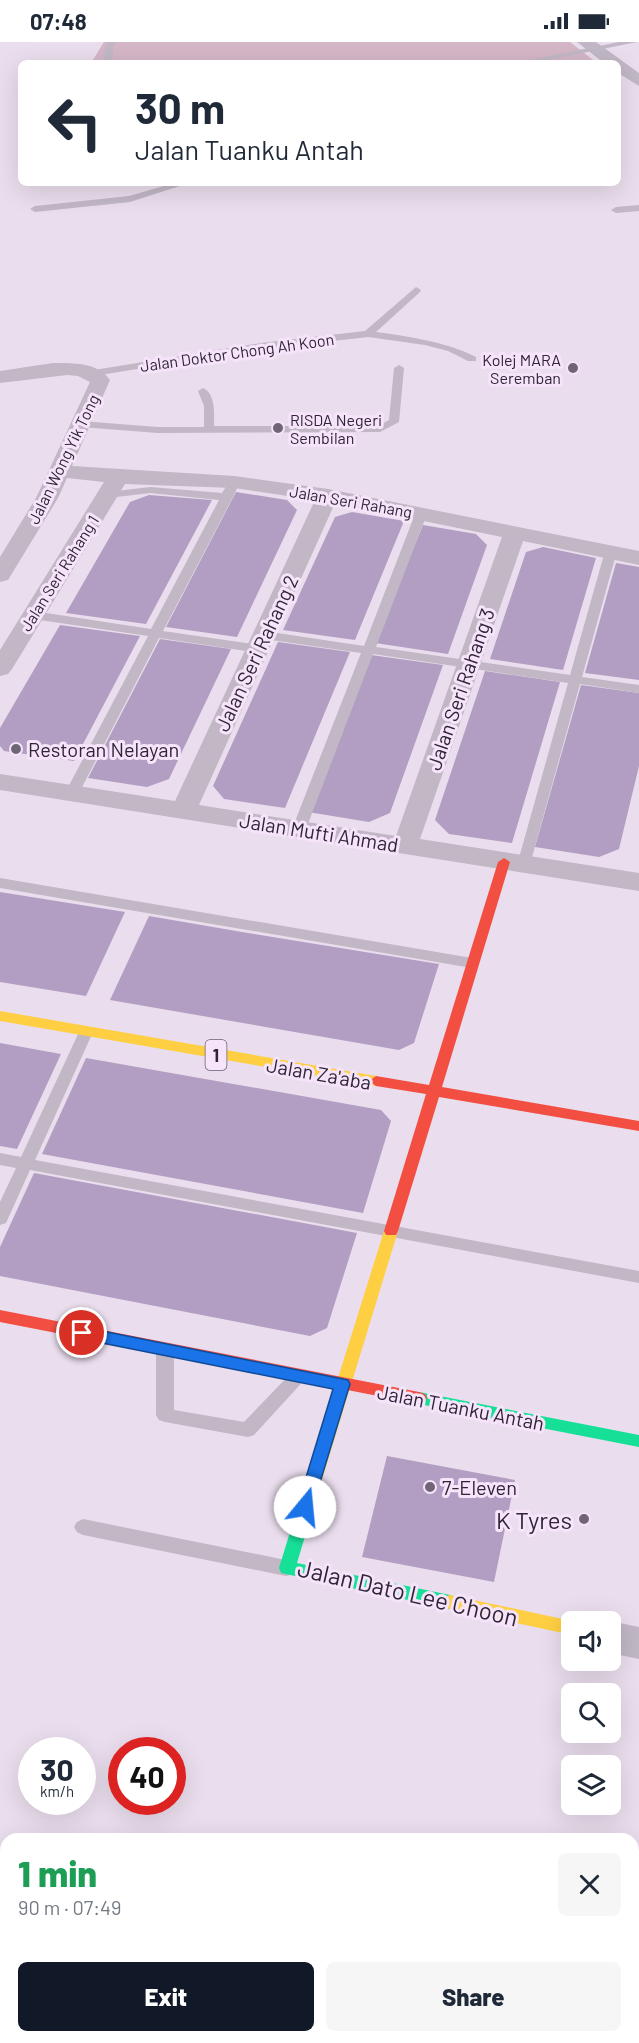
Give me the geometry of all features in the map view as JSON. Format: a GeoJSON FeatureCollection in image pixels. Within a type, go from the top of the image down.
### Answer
{"type":"FeatureCollection","features":[{"type":"Feature","properties":{"kind":"main road","name":"Jalan Dato Lee Choon"},"geometry":{"type":"LineString","coordinates":[[514,863],[472,963],[287,1568],[561,1626]]}},
{"type":"Feature","properties":{"kind":"main road","name":"Jalan Za'aba"},"geometry":{"type":"LineString","coordinates":[[0,1016],[432,1093],[639,1126]]}},
{"type":"Feature","properties":{"kind":"main road","name":"Jalan Tuanku Antah"},"geometry":{"type":"LineString","coordinates":[[0,1316],[639,1441]]}},
{"type":"Feature","properties":{"kind":"street"},"geometry":{"type":"LineString","coordinates":[[590,45],[611,60]]}},
{"type":"Feature","properties":{"kind":"street"},"geometry":{"type":"LineString","coordinates":[[621,68],[639,81]]}},
{"type":"Feature","properties":{"kind":"street","name":"Jalan Doktor Chong Ah Koon"},"geometry":{"type":"LineString","coordinates":[[0,377],[64,369],[94,373]]}},
{"type":"Feature","properties":{"kind":"street","name":"Jalan Wong Yik Tong"},"geometry":{"type":"LineString","coordinates":[[0,575],[9,547],[60,471],[99,387],[100,380],[94,373]]}},
{"type":"Feature","properties":{"kind":"street","name":"Jalan Seri Rahang"},"geometry":{"type":"LineString","coordinates":[[60,471],[113,486],[186,478],[230,489],[328,495],[639,558]]}},
{"type":"Feature","properties":{"kind":"street","name":"Jalan Seri Rahang 1"},"geometry":{"type":"LineString","coordinates":[[0,669],[113,486]]}},
{"type":"Feature","properties":{"kind":"street","name":"Jalan Seri Rahang 2"},"geometry":{"type":"LineString","coordinates":[[184,810],[328,495]]}},
{"type":"Feature","properties":{"kind":"street","name":"Jalan Seri Rahang 3"},"geometry":{"type":"LineString","coordinates":[[405,846],[515,532]]}},
{"type":"Feature","properties":{"kind":"street","name":"Jalan Mufti Ahmad"},"geometry":{"type":"LineString","coordinates":[[0,782],[639,882]]}},
{"type":"Feature","properties":{"kind":"street"},"geometry":{"type":"LineString","coordinates":[[621,1639],[639,1643]]}},
{"type":"Feature","properties":{"kind":"lane"},"geometry":{"type":"LineString","coordinates":[[108,60],[109,47],[112,42]]}},
{"type":"Feature","properties":{"kind":"lane"},"geometry":{"type":"LineString","coordinates":[[531,60],[590,45],[633,42]]}},
{"type":"Feature","properties":{"kind":"lane"},"geometry":{"type":"LineString","coordinates":[[35,209],[130,199],[174,186]]}},
{"type":"Feature","properties":{"kind":"lane"},"geometry":{"type":"LineString","coordinates":[[616,210],[639,208]]}},
{"type":"Feature","properties":{"kind":"lane"},"geometry":{"type":"LineString","coordinates":[[368,334],[416,290]]}},
{"type":"Feature","properties":{"kind":"lane","name":"Jalan Doktor Chong Ah Koon"},"geometry":{"type":"LineString","coordinates":[[94,373],[261,346],[368,334],[426,342],[452,349],[472,359]]}},
{"type":"Feature","properties":{"kind":"lane"},"geometry":{"type":"LineString","coordinates":[[80,424],[129,429],[380,429],[394,422],[399,368]]}},
{"type":"Feature","properties":{"kind":"lane"},"geometry":{"type":"LineString","coordinates":[[203,391],[209,406],[209,430]]}},
{"type":"Feature","properties":{"kind":"lane"},"geometry":{"type":"LineString","coordinates":[[72,793],[230,489]]}},
{"type":"Feature","properties":{"kind":"lane"},"geometry":{"type":"LineString","coordinates":[[299,829],[421,514]]}},
{"type":"Feature","properties":{"kind":"lane"},"geometry":{"type":"LineString","coordinates":[[514,863],[576,680],[611,551]]}},
{"type":"Feature","properties":{"kind":"lane"},"geometry":{"type":"LineString","coordinates":[[33,615],[156,634],[367,650],[639,689]]}},
{"type":"Feature","properties":{"kind":"lane"},"geometry":{"type":"LineString","coordinates":[[0,883],[472,963]]}},
{"type":"Feature","properties":{"kind":"lane"},"geometry":{"type":"LineString","coordinates":[[0,1219],[86,1032]]}},
{"type":"Feature","properties":{"kind":"lane"},"geometry":{"type":"LineString","coordinates":[[0,1159],[639,1277]]}},
{"type":"Feature","properties":{"kind":"lane"},"geometry":{"type":"LineString","coordinates":[[165,1350],[165,1415],[248,1430],[299,1376]]}},
{"type":"Feature","properties":{"kind":"lane"},"geometry":{"type":"LineString","coordinates":[[83,1527],[287,1568]]}},
{"type":"Feature","properties":{"kind":"shaded area"},"geometry":{"type":"Polygon","coordinates":[[[104,42],[570,42],[593,60],[93,60],[104,42]]]}},
{"type":"Feature","properties":{"kind":"building"},"geometry":{"type":"Polygon","coordinates":[[[236,492],[287,500],[297,510],[237,637],[166,627],[236,492]]]}},
{"type":"Feature","properties":{"kind":"building"},"geometry":{"type":"Polygon","coordinates":[[[149,495],[212,500],[146,624],[66,613],[130,502],[149,495]]]}},
{"type":"Feature","properties":{"kind":"building"},"geometry":{"type":"Polygon","coordinates":[[[352,512],[404,521],[355,640],[283,630],[335,517],[352,512]]]}},
{"type":"Feature","properties":{"kind":"building"},"geometry":{"type":"Polygon","coordinates":[[[423,525],[476,534],[487,545],[448,654],[375,643],[423,525]]]}},
{"type":"Feature","properties":{"kind":"building"},"geometry":{"type":"Polygon","coordinates":[[[543,547],[596,558],[563,670],[490,659],[526,552],[543,547]]]}},
{"type":"Feature","properties":{"kind":"building"},"geometry":{"type":"Polygon","coordinates":[[[616,563],[639,567],[639,680],[585,673],[616,563]]]}},
{"type":"Feature","properties":{"kind":"building"},"geometry":{"type":"Polygon","coordinates":[[[60,625],[140,636],[74,761],[4,751],[0,746],[0,728],[60,625]]]}},
{"type":"Feature","properties":{"kind":"building"},"geometry":{"type":"Polygon","coordinates":[[[160,639],[231,649],[169,779],[147,787],[88,778],[160,639]]]}},
{"type":"Feature","properties":{"kind":"building"},"geometry":{"type":"Polygon","coordinates":[[[278,642],[350,652],[285,808],[224,799],[213,786],[278,642]]]}},
{"type":"Feature","properties":{"kind":"building"},"geometry":{"type":"Polygon","coordinates":[[[371,655],[443,665],[390,813],[369,822],[308,812],[371,655]]]}},
{"type":"Feature","properties":{"kind":"building"},"geometry":{"type":"Polygon","coordinates":[[[485,671],[560,682],[512,843],[449,834],[435,820],[485,671]]]}},
{"type":"Feature","properties":{"kind":"building"},"geometry":{"type":"Polygon","coordinates":[[[581,685],[639,693],[639,766],[619,849],[599,857],[535,847],[581,685]]]}},
{"type":"Feature","properties":{"kind":"building"},"geometry":{"type":"Polygon","coordinates":[[[0,892],[125,912],[86,996],[0,982],[0,892]]]}},
{"type":"Feature","properties":{"kind":"building"},"geometry":{"type":"Polygon","coordinates":[[[149,916],[439,964],[414,1043],[399,1050],[110,1000],[149,916]]]}},
{"type":"Feature","properties":{"kind":"building"},"geometry":{"type":"Polygon","coordinates":[[[0,1043],[61,1054],[17,1149],[0,1146],[0,1043]]]}},
{"type":"Feature","properties":{"kind":"building"},"geometry":{"type":"Polygon","coordinates":[[[86,1058],[381,1110],[391,1121],[363,1213],[42,1154],[86,1058]]]}},
{"type":"Feature","properties":{"kind":"building"},"geometry":{"type":"Polygon","coordinates":[[[34,1173],[357,1233],[327,1328],[310,1336],[0,1276],[0,1247],[34,1173]]]}},
{"type":"Feature","properties":{"kind":"building"},"geometry":{"type":"Polygon","coordinates":[[[387,1456],[515,1480],[494,1582],[362,1557],[387,1456]]]}},
{"type":"Feature","properties":{"kind":"traffic: fast"},"geometry":{"type":"LineString","coordinates":[[419,1398],[639,1441]]}},
{"type":"Feature","properties":{"kind":"traffic: fast"},"geometry":{"type":"LineString","coordinates":[[310,1493],[287,1568],[450,1602]]}},
{"type":"Feature","properties":{"kind":"traffic: slow"},"geometry":{"type":"LineString","coordinates":[[0,1016],[376,1081]]}},
{"type":"Feature","properties":{"kind":"traffic: slow"},"geometry":{"type":"LineString","coordinates":[[310,1493],[391,1231]]}},
{"type":"Feature","properties":{"kind":"traffic: slow"},"geometry":{"type":"LineString","coordinates":[[450,1602],[561,1626]]}},
{"type":"Feature","properties":{"kind":"traffic: jam"},"geometry":{"type":"LineString","coordinates":[[391,1231],[504,862]]}},
{"type":"Feature","properties":{"kind":"traffic: jam"},"geometry":{"type":"LineString","coordinates":[[376,1081],[639,1126]]}},
{"type":"Feature","properties":{"kind":"traffic: jam"},"geometry":{"type":"LineString","coordinates":[[0,1316],[419,1398]]}},
{"type":"Feature","properties":{"kind":"place","name":"Kolej MARA Seremban"},"geometry":{"type":"Point","coordinates":[573,368]}},
{"type":"Feature","properties":{"kind":"place","name":"RISDA Negeri Sembilan"},"geometry":{"type":"Point","coordinates":[278,428]}},
{"type":"Feature","properties":{"kind":"place","name":"Restoran Nelayan"},"geometry":{"type":"Point","coordinates":[16,749]}},
{"type":"Feature","properties":{"kind":"place","name":"7-Eleven"},"geometry":{"type":"Point","coordinates":[430,1487]}},
{"type":"Feature","properties":{"kind":"place","name":"K Tyres"},"geometry":{"type":"Point","coordinates":[584,1519]}},
{"type":"Feature","properties":{"kind":"route"},"geometry":{"type":"LineString","coordinates":[[82,1333],[343,1384],[305,1507]]}}]}
